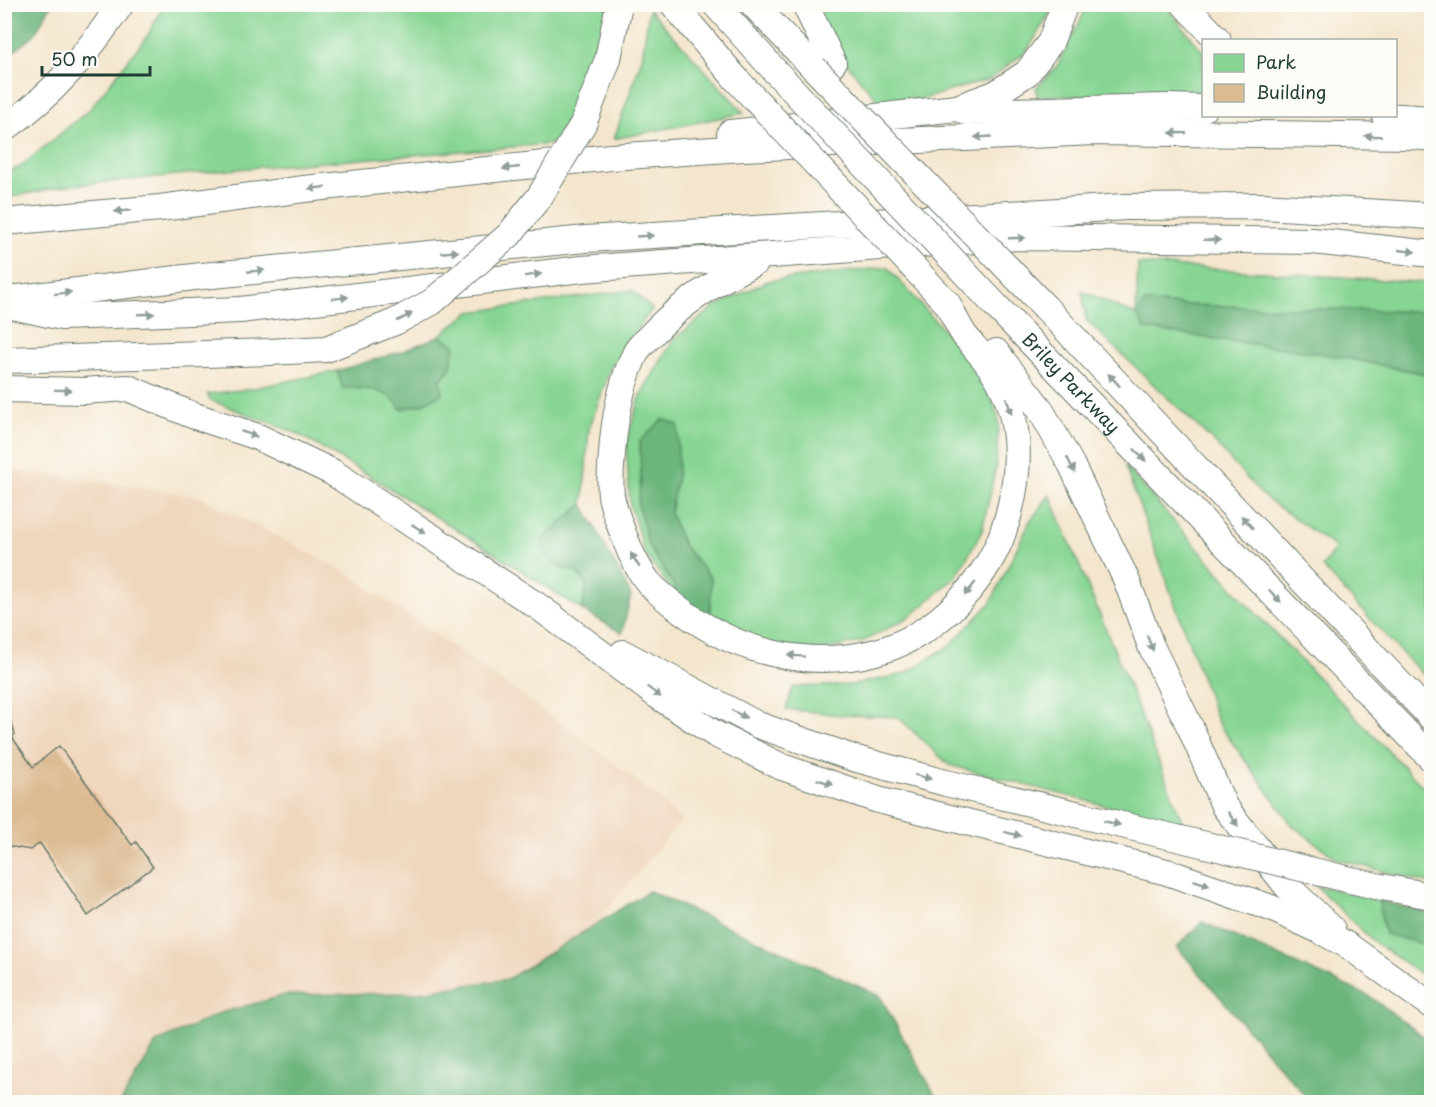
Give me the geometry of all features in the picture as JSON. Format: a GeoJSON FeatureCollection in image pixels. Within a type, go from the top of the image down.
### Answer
{"type":"FeatureCollection","features":[{"type":"Feature","properties":{"kind":"highway"},"geometry":{"type":"LineString","coordinates":[[4,129],[26,114],[70,73],[121,4]]}},
{"type":"Feature","properties":{"kind":"highway"},"geometry":{"type":"LineString","coordinates":[[4,360],[326,349],[395,322],[432,302],[508,235],[540,196],[583,124],[608,59],[620,4]]}},
{"type":"Feature","properties":{"kind":"highway"},"geometry":{"type":"LineString","coordinates":[[673,4],[736,79],[947,303],[987,342],[1040,409],[1071,464],[1126,579],[1151,646],[1191,729],[1224,806],[1241,831],[1286,885],[1347,945]]}},
{"type":"Feature","properties":{"kind":"highway","name":"Briley Parkway"},"geometry":{"type":"LineString","coordinates":[[715,4],[997,307],[1431,759]]}},
{"type":"Feature","properties":{"kind":"highway"},"geometry":{"type":"LineString","coordinates":[[753,4],[823,66]]}},
{"type":"Feature","properties":{"kind":"highway"},"geometry":{"type":"LineString","coordinates":[[805,4],[823,66]]}},
{"type":"Feature","properties":{"kind":"highway"},"geometry":{"type":"LineString","coordinates":[[610,157],[729,133],[957,108],[995,94],[1027,73],[1050,43],[1065,4]]}},
{"type":"Feature","properties":{"kind":"highway"},"geometry":{"type":"LineString","coordinates":[[1184,4],[1217,39]]}},
{"type":"Feature","properties":{"kind":"highway","name":"Briley Parkway"},"geometry":{"type":"LineString","coordinates":[[823,66],[915,172],[1431,718]]}},
{"type":"Feature","properties":{"kind":"highway"},"geometry":{"type":"LineString","coordinates":[[903,115],[1166,107],[1202,108]]}},
{"type":"Feature","properties":{"kind":"highway"},"geometry":{"type":"LineString","coordinates":[[1397,117],[1431,119]]}},
{"type":"Feature","properties":{"kind":"highway"},"geometry":{"type":"LineString","coordinates":[[4,222],[160,208],[304,189],[610,157],[743,148],[1094,132],[1431,138]]}},
{"type":"Feature","properties":{"kind":"highway"},"geometry":{"type":"LineString","coordinates":[[4,302],[202,276],[586,239],[1114,208],[1262,206],[1431,216]]}},
{"type":"Feature","properties":{"kind":"highway"},"geometry":{"type":"LineString","coordinates":[[4,302],[62,317],[240,310],[582,269],[1017,237],[1313,242],[1431,254]]}},
{"type":"Feature","properties":{"kind":"highway"},"geometry":{"type":"LineString","coordinates":[[812,253],[756,262],[724,277],[691,299],[665,321],[637,350],[623,386],[615,426],[611,494],[630,553],[649,583],[674,605],[704,627],[738,644],[767,653],[794,657],[850,657],[878,652],[931,626],[960,601],[979,578],[999,544],[1012,502],[1017,463],[1015,431],[1009,402],[993,368],[963,333],[947,303]]}},
{"type":"Feature","properties":{"kind":"highway"},"geometry":{"type":"LineString","coordinates":[[4,389],[83,391],[128,388],[258,438],[333,472],[539,607],[658,696],[715,734],[783,767],[878,800],[1167,872],[1271,908],[1347,945],[1431,1006]]}},
{"type":"Feature","properties":{"kind":"highway"},"geometry":{"type":"LineString","coordinates":[[539,607],[758,724],[863,761],[1376,886],[1431,896]]}},
{"type":"Feature","properties":{"kind":"highway"},"geometry":{"type":"LineString","coordinates":[[1339,620],[1431,698]]}},
{"type":"Feature","properties":{"kind":"shaded area"},"geometry":{"type":"Polygon","coordinates":[[[5,469],[199,496],[346,572],[575,733],[655,795],[681,821],[594,925],[508,978],[413,993],[157,1043],[121,1102],[5,1102],[5,469]]]}},
{"type":"Feature","properties":{"kind":"green space"},"geometry":{"type":"Polygon","coordinates":[[[5,4],[51,5],[35,34],[5,59],[5,4]]]}},
{"type":"Feature","properties":{"kind":"green space"},"geometry":{"type":"Polygon","coordinates":[[[164,5],[609,5],[606,40],[565,143],[248,168],[66,186],[5,198],[4,174],[20,167],[89,110],[148,35],[164,5]]]}},
{"type":"Feature","properties":{"kind":"green space"},"geometry":{"type":"Polygon","coordinates":[[[814,5],[1053,5],[1027,51],[990,79],[919,100],[883,106],[833,45],[824,31],[814,5]]]}},
{"type":"Feature","properties":{"kind":"green space"},"geometry":{"type":"Polygon","coordinates":[[[1086,5],[1165,5],[1202,51],[1202,97],[1037,96],[1036,88],[1057,66],[1086,5]]]}},
{"type":"Feature","properties":{"kind":"green space"},"geometry":{"type":"Polygon","coordinates":[[[649,9],[744,113],[614,139],[642,58],[649,9]]]}},
{"type":"Feature","properties":{"kind":"green space"},"geometry":{"type":"Polygon","coordinates":[[[1138,264],[1431,283],[1431,312],[1145,302],[1331,355],[1431,375],[1431,682],[1322,567],[1336,548],[1263,496],[1215,443],[1086,320],[1082,291],[1136,315],[1138,264]]]}},
{"type":"Feature","properties":{"kind":"green space"},"geometry":{"type":"Polygon","coordinates":[[[887,267],[958,346],[987,385],[999,420],[996,467],[982,531],[956,577],[911,616],[864,641],[820,651],[755,641],[710,620],[711,578],[683,545],[670,513],[678,470],[640,441],[641,478],[638,505],[649,547],[676,589],[673,592],[645,554],[630,505],[626,443],[641,394],[674,339],[716,306],[768,281],[887,267]]]}},
{"type":"Feature","properties":{"kind":"green space"},"geometry":{"type":"Polygon","coordinates":[[[632,290],[652,309],[611,367],[589,429],[583,504],[543,539],[557,567],[575,571],[587,584],[582,610],[483,546],[296,433],[210,400],[207,394],[249,389],[337,371],[343,388],[368,389],[383,393],[396,402],[401,409],[423,404],[451,367],[455,345],[439,336],[470,312],[632,290]]]}},
{"type":"Feature","properties":{"kind":"green space"},"geometry":{"type":"Polygon","coordinates":[[[1144,302],[1431,312],[1431,375],[1331,355],[1145,329],[1137,315],[1144,302]]]}},
{"type":"Feature","properties":{"kind":"green space"},"geometry":{"type":"Polygon","coordinates":[[[439,336],[455,345],[451,367],[440,380],[443,393],[423,404],[401,409],[396,402],[383,393],[367,389],[343,388],[337,371],[403,351],[439,336]]]}},
{"type":"Feature","properties":{"kind":"green space"},"geometry":{"type":"Polygon","coordinates":[[[663,419],[678,425],[678,470],[670,513],[683,545],[711,578],[710,620],[673,592],[676,588],[649,547],[638,505],[641,478],[640,441],[663,419]]]}},
{"type":"Feature","properties":{"kind":"green space"},"geometry":{"type":"Polygon","coordinates":[[[1125,466],[1245,602],[1431,795],[1431,884],[1337,859],[1293,826],[1218,723],[1125,466]]]}},
{"type":"Feature","properties":{"kind":"green space"},"geometry":{"type":"Polygon","coordinates":[[[1050,495],[1184,826],[949,765],[898,717],[840,715],[786,709],[793,687],[851,685],[905,674],[949,646],[990,604],[1030,521],[1050,495]]]}},
{"type":"Feature","properties":{"kind":"green space"},"geometry":{"type":"Polygon","coordinates":[[[583,504],[631,595],[622,633],[582,610],[587,584],[575,571],[557,567],[544,556],[543,539],[583,504]]]}},
{"type":"Feature","properties":{"kind":"green space"},"geometry":{"type":"Polygon","coordinates":[[[1315,885],[1378,900],[1385,934],[1431,946],[1431,981],[1374,942],[1315,885]]]}},
{"type":"Feature","properties":{"kind":"green space"},"geometry":{"type":"Polygon","coordinates":[[[649,891],[880,996],[939,1102],[121,1102],[156,1043],[220,1013],[286,995],[413,993],[508,979],[649,891]]]}},
{"type":"Feature","properties":{"kind":"green space"},"geometry":{"type":"Polygon","coordinates":[[[1378,900],[1431,914],[1431,946],[1385,934],[1378,900]]]}},
{"type":"Feature","properties":{"kind":"green space"},"geometry":{"type":"Polygon","coordinates":[[[1202,922],[1369,996],[1431,1042],[1431,1102],[1310,1102],[1177,947],[1202,922]]]}},
{"type":"Feature","properties":{"kind":"building"},"geometry":{"type":"Polygon","coordinates":[[[4,709],[10,718],[15,734],[12,737],[33,767],[59,746],[132,845],[136,842],[153,867],[88,916],[40,843],[30,850],[8,846],[4,861],[4,709]]]}}]}
